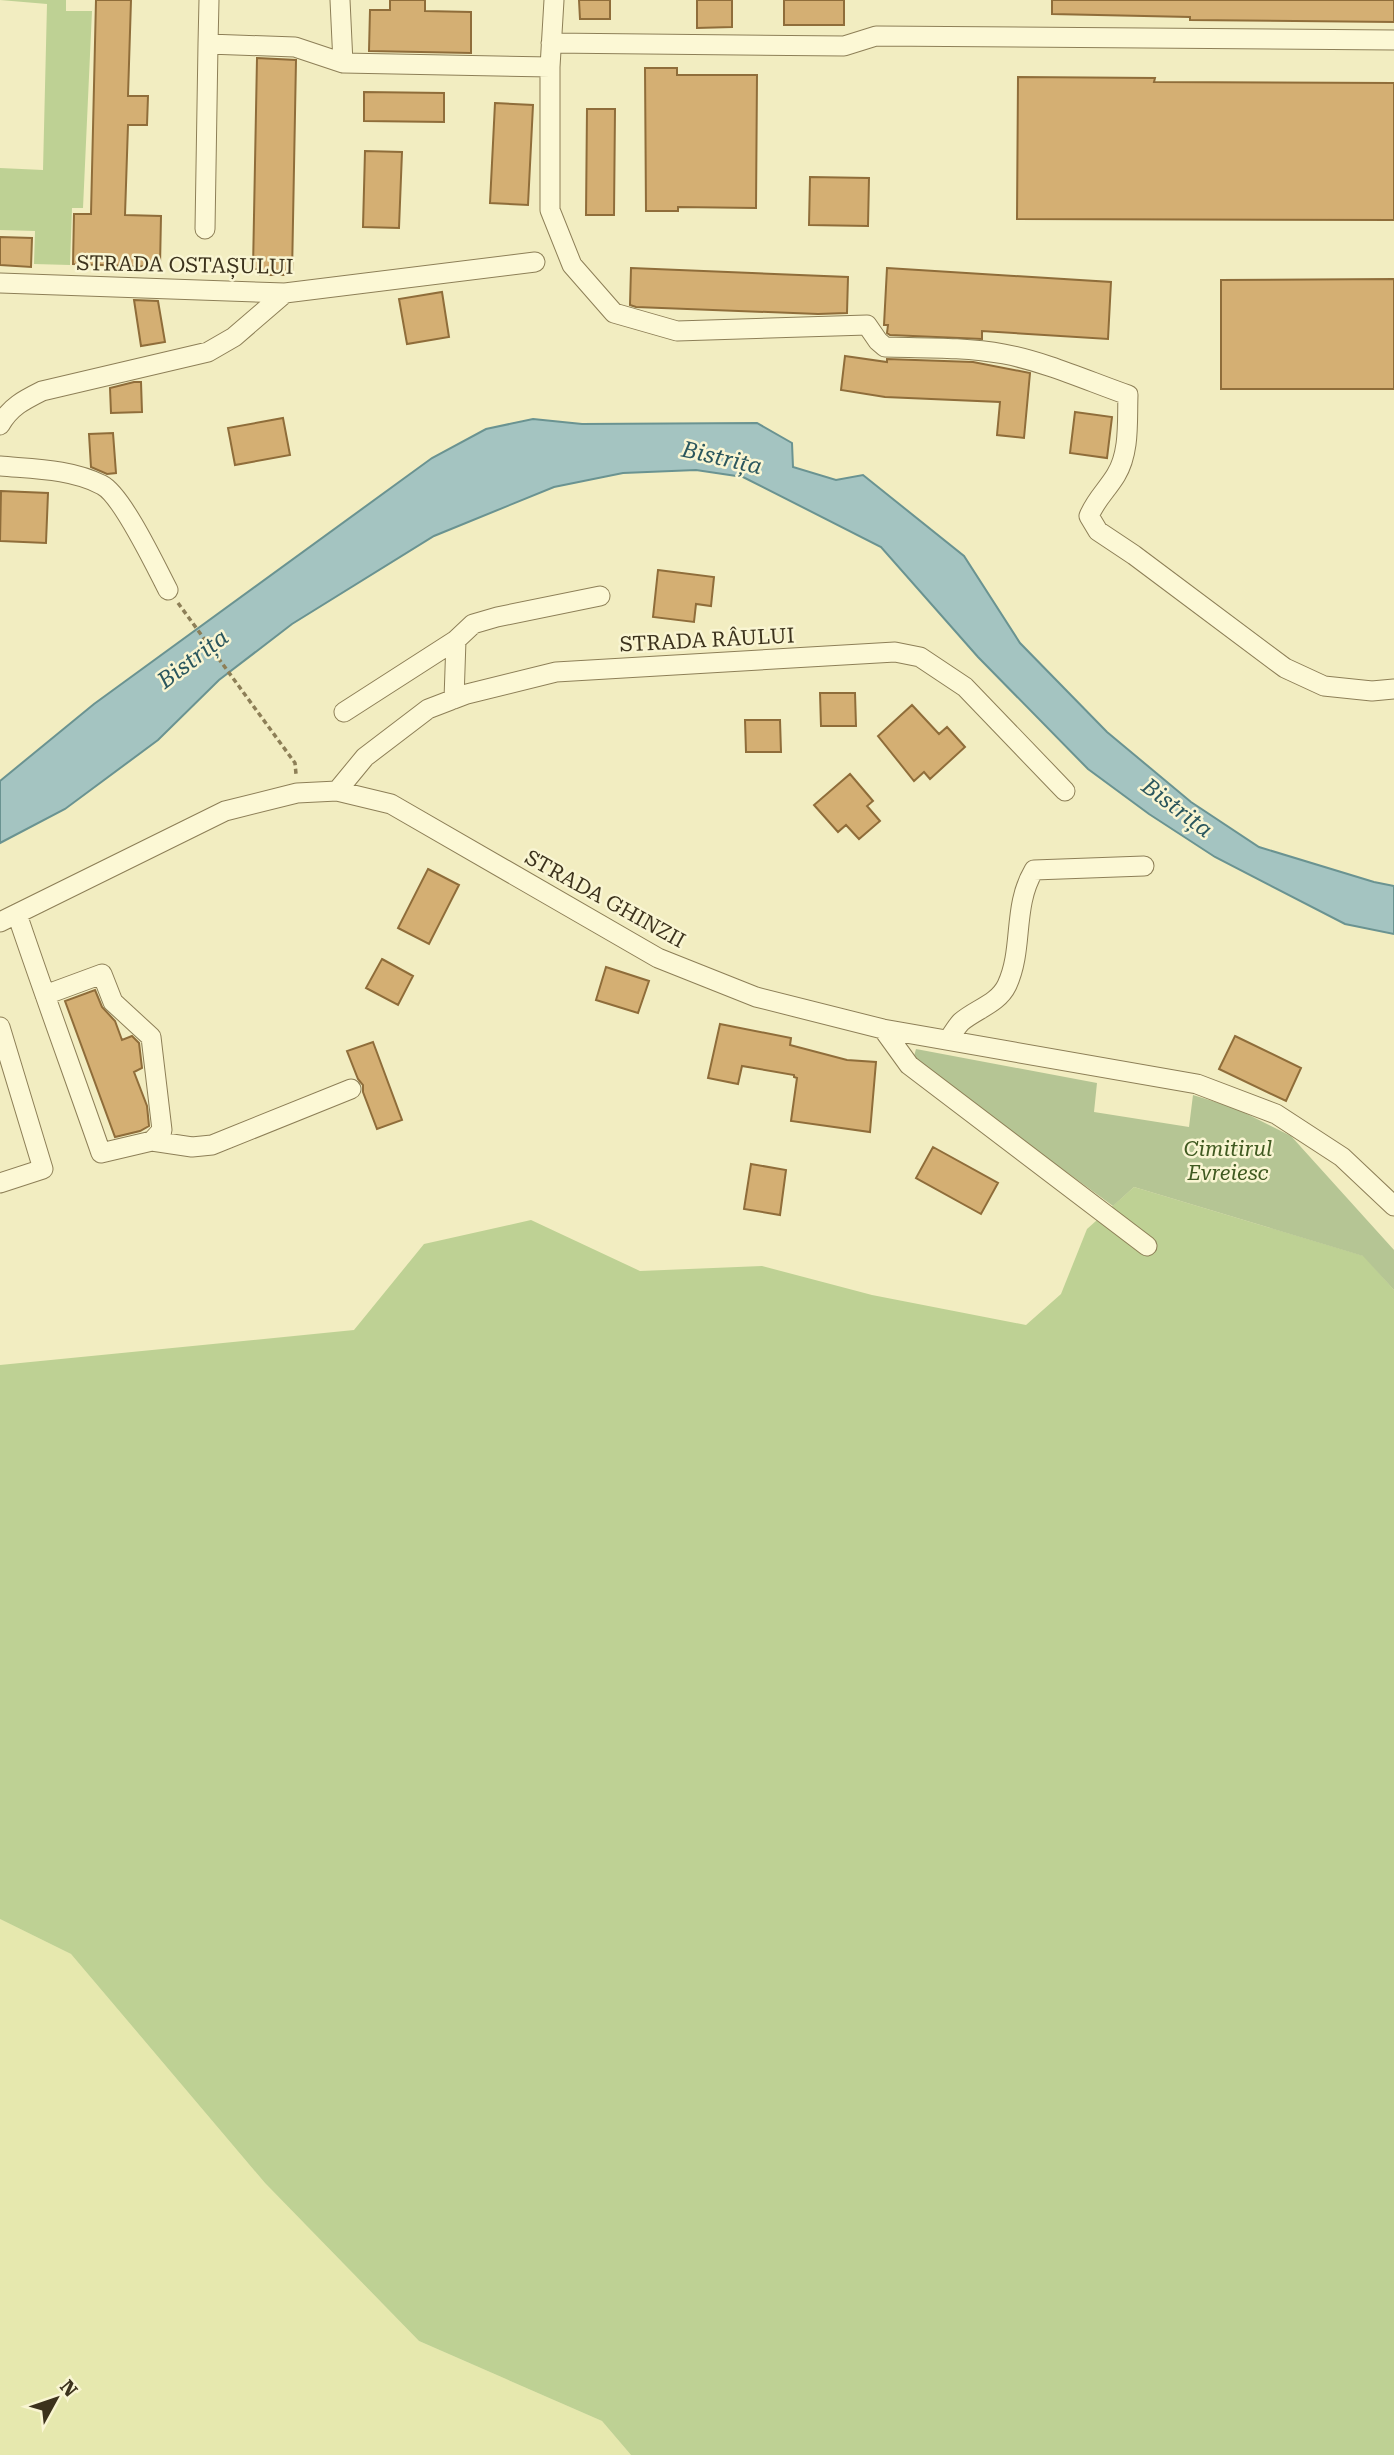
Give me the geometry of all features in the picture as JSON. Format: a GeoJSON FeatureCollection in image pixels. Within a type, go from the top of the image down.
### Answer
{"type":"FeatureCollection","features":[{"type":"Feature","properties":{"kind":"street"},"geometry":{"type":"LineString","coordinates":[[205,229],[209,0]]}},
{"type":"Feature","properties":{"kind":"street"},"geometry":{"type":"LineString","coordinates":[[340,0],[343,63]]}},
{"type":"Feature","properties":{"kind":"street"},"geometry":{"type":"LineString","coordinates":[[554,0],[550,67],[550,210],[572,265],[614,313],[677,331],[867,325],[884,347],[1005,354],[1128,395],[1125,458],[1116,476],[1096,500],[1089,516],[1098,531],[1284,668],[1324,686],[1372,691],[1394,689]]}},
{"type":"Feature","properties":{"kind":"street"},"geometry":{"type":"LineString","coordinates":[[551,43],[844,46],[876,36],[1394,40]]}},
{"type":"Feature","properties":{"kind":"street"},"geometry":{"type":"LineString","coordinates":[[208,44],[295,47],[343,63],[550,67]]}},
{"type":"Feature","properties":{"kind":"street","name":"STRADA OSTAȘULUI"},"geometry":{"type":"LineString","coordinates":[[0,283],[285,293],[536,262]]}},
{"type":"Feature","properties":{"kind":"street"},"geometry":{"type":"LineString","coordinates":[[0,425],[17,403],[42,391],[208,352],[251,324],[285,293]]}},
{"type":"Feature","properties":{"kind":"street"},"geometry":{"type":"LineString","coordinates":[[0,466],[55,471],[84,477],[104,486],[117,499],[168,590]]}},
{"type":"Feature","properties":{"kind":"street"},"geometry":{"type":"LineString","coordinates":[[344,712],[456,640],[474,624],[600,596]]}},
{"type":"Feature","properties":{"kind":"street"},"geometry":{"type":"LineString","coordinates":[[454,699],[456,640]]}},
{"type":"Feature","properties":{"kind":"street","name":"STRADA RÂULUI"},"geometry":{"type":"LineString","coordinates":[[337,791],[365,757],[428,709],[454,699],[556,672],[895,652],[920,657],[965,687],[1065,791]]}},
{"type":"Feature","properties":{"kind":"street","name":"STRADA GHINZII"},"geometry":{"type":"LineString","coordinates":[[8,918],[225,811],[297,793],[337,791],[391,804],[658,958],[756,997],[883,1029],[1196,1084],[1276,1114],[1342,1157],[1394,1206]]}},
{"type":"Feature","properties":{"kind":"street"},"geometry":{"type":"LineString","coordinates":[[948,1040],[960,1023],[1000,996],[1007,985],[1013,968],[1020,903],[1025,885],[1034,870],[1144,866]]}},
{"type":"Feature","properties":{"kind":"street"},"geometry":{"type":"LineString","coordinates":[[8,918],[45,995],[101,1153],[152,1141],[192,1147],[212,1145],[351,1089]]}},
{"type":"Feature","properties":{"kind":"street"},"geometry":{"type":"LineString","coordinates":[[45,995],[102,974],[113,1002],[151,1037],[162,1130],[152,1141]]}},
{"type":"Feature","properties":{"kind":"street"},"geometry":{"type":"LineString","coordinates":[[0,1027],[43,1169],[0,1183]]}},
{"type":"Feature","properties":{"kind":"street"},"geometry":{"type":"LineString","coordinates":[[883,1029],[909,1065],[1147,1246]]}},
{"type":"Feature","properties":{"kind":"path"},"geometry":{"type":"LineString","coordinates":[[168,590],[295,763]]}},
{"type":"Feature","properties":{"kind":"green space"},"geometry":{"type":"Polygon","coordinates":[[[0,0],[66,0],[66,11],[92,11],[83,208],[72,208],[70,265],[34,264],[35,231],[0,230],[0,168],[43,170],[47,4],[0,0]]]}},
{"type":"Feature","properties":{"kind":"green space","name":"Cimitirul Evreiesc"},"geometry":{"type":"Polygon","coordinates":[[[916,1049],[1097,1083],[1094,1112],[1189,1127],[1193,1095],[1235,1108],[1291,1136],[1394,1250],[1394,1290],[1363,1256],[1134,1187],[1113,1206],[913,1060],[916,1049]]]}},
{"type":"Feature","properties":{"kind":"green space"},"geometry":{"type":"Polygon","coordinates":[[[1134,1187],[1364,1256],[1394,1290],[1394,2455],[631,2455],[602,2421],[419,2341],[265,2183],[71,1954],[0,1919],[0,1365],[354,1330],[424,1244],[531,1220],[640,1271],[762,1266],[872,1295],[1026,1325],[1061,1294],[1087,1229],[1134,1187]]]}},
{"type":"Feature","properties":{"kind":"green space"},"geometry":{"type":"Polygon","coordinates":[[[0,1919],[71,1954],[265,2183],[419,2341],[602,2421],[631,2455],[0,2455],[0,1919]]]}},
{"type":"Feature","properties":{"kind":"water","name":"Bistrița"},"geometry":{"type":"Polygon","coordinates":[[[533,419],[582,424],[757,423],[792,443],[793,467],[836,480],[863,475],[964,556],[1020,643],[1107,732],[1191,802],[1259,847],[1394,886],[1394,934],[1345,924],[1215,857],[1149,814],[1088,769],[978,657],[881,547],[743,477],[696,470],[623,473],[554,487],[434,536],[292,624],[219,680],[158,740],[65,809],[0,843],[0,781],[94,704],[432,458],[486,429],[533,419]]]}},
{"type":"Feature","properties":{"kind":"building"},"geometry":{"type":"Polygon","coordinates":[[[96,0],[131,0],[128,96],[148,96],[147,125],[128,125],[125,215],[161,216],[160,267],[73,264],[74,214],[91,214],[96,0]]]}},
{"type":"Feature","properties":{"kind":"building"},"geometry":{"type":"Polygon","coordinates":[[[390,0],[425,0],[425,11],[471,12],[471,53],[369,51],[370,10],[390,10],[390,0]]]}},
{"type":"Feature","properties":{"kind":"building"},"geometry":{"type":"Polygon","coordinates":[[[579,0],[610,0],[610,19],[580,19],[579,0]]]}},
{"type":"Feature","properties":{"kind":"building"},"geometry":{"type":"Polygon","coordinates":[[[697,0],[732,0],[732,27],[697,28],[697,0]]]}},
{"type":"Feature","properties":{"kind":"building"},"geometry":{"type":"Polygon","coordinates":[[[784,0],[844,0],[844,25],[784,25],[784,0]]]}},
{"type":"Feature","properties":{"kind":"building"},"geometry":{"type":"Polygon","coordinates":[[[1052,0],[1394,0],[1394,22],[1190,20],[1190,17],[1052,14],[1052,0]]]}},
{"type":"Feature","properties":{"kind":"building"},"geometry":{"type":"Polygon","coordinates":[[[257,58],[296,60],[292,275],[260,275],[260,269],[253,269],[257,58]]]}},
{"type":"Feature","properties":{"kind":"building"},"geometry":{"type":"Polygon","coordinates":[[[645,68],[677,68],[677,75],[757,75],[756,208],[678,207],[678,211],[646,211],[645,68]]]}},
{"type":"Feature","properties":{"kind":"building"},"geometry":{"type":"Polygon","coordinates":[[[1018,77],[1155,78],[1154,82],[1394,83],[1394,220],[1017,219],[1018,77]]]}},
{"type":"Feature","properties":{"kind":"building"},"geometry":{"type":"Polygon","coordinates":[[[364,92],[444,93],[444,122],[364,121],[364,92]]]}},
{"type":"Feature","properties":{"kind":"building"},"geometry":{"type":"Polygon","coordinates":[[[495,103],[533,105],[528,205],[490,203],[495,103]]]}},
{"type":"Feature","properties":{"kind":"building"},"geometry":{"type":"Polygon","coordinates":[[[587,109],[615,109],[614,215],[586,215],[587,109]]]}},
{"type":"Feature","properties":{"kind":"building"},"geometry":{"type":"Polygon","coordinates":[[[365,151],[402,152],[399,228],[363,227],[365,151]]]}},
{"type":"Feature","properties":{"kind":"building"},"geometry":{"type":"Polygon","coordinates":[[[810,177],[869,178],[868,226],[809,225],[810,177]]]}},
{"type":"Feature","properties":{"kind":"building"},"geometry":{"type":"Polygon","coordinates":[[[0,237],[32,238],[31,267],[0,265],[0,237]]]}},
{"type":"Feature","properties":{"kind":"building"},"geometry":{"type":"Polygon","coordinates":[[[631,268],[848,277],[847,313],[636,307],[630,305],[631,268]]]}},
{"type":"Feature","properties":{"kind":"building"},"geometry":{"type":"Polygon","coordinates":[[[887,268],[1111,282],[1108,339],[982,331],[982,339],[890,335],[887,333],[888,325],[884,325],[887,268]]]}},
{"type":"Feature","properties":{"kind":"building"},"geometry":{"type":"Polygon","coordinates":[[[1394,279],[1394,389],[1221,389],[1221,280],[1394,279]]]}},
{"type":"Feature","properties":{"kind":"building"},"geometry":{"type":"Polygon","coordinates":[[[442,292],[449,337],[407,344],[399,299],[442,292]]]}},
{"type":"Feature","properties":{"kind":"building"},"geometry":{"type":"Polygon","coordinates":[[[134,300],[158,301],[165,342],[141,346],[134,300]]]}},
{"type":"Feature","properties":{"kind":"building"},"geometry":{"type":"Polygon","coordinates":[[[845,356],[887,362],[887,359],[973,362],[1030,373],[1024,438],[997,435],[1000,402],[885,397],[841,390],[845,356]]]}},
{"type":"Feature","properties":{"kind":"building"},"geometry":{"type":"Polygon","coordinates":[[[141,382],[142,412],[111,413],[110,388],[141,382]]]}},
{"type":"Feature","properties":{"kind":"building"},"geometry":{"type":"Polygon","coordinates":[[[1075,412],[1112,417],[1107,458],[1070,453],[1075,412]]]}},
{"type":"Feature","properties":{"kind":"building"},"geometry":{"type":"Polygon","coordinates":[[[283,418],[290,455],[235,465],[228,428],[283,418]]]}},
{"type":"Feature","properties":{"kind":"building"},"geometry":{"type":"Polygon","coordinates":[[[113,433],[116,473],[107,474],[91,467],[89,434],[113,433]]]}},
{"type":"Feature","properties":{"kind":"building"},"geometry":{"type":"Polygon","coordinates":[[[1,491],[48,493],[46,543],[0,541],[1,491]]]}},
{"type":"Feature","properties":{"kind":"building"},"geometry":{"type":"Polygon","coordinates":[[[658,570],[714,577],[711,606],[696,604],[694,622],[653,617],[658,570]]]}},
{"type":"Feature","properties":{"kind":"building"},"geometry":{"type":"Polygon","coordinates":[[[820,693],[855,693],[856,726],[821,726],[820,693]]]}},
{"type":"Feature","properties":{"kind":"building"},"geometry":{"type":"Polygon","coordinates":[[[912,705],[939,734],[947,727],[965,747],[930,779],[924,772],[914,781],[878,736],[912,705]]]}},
{"type":"Feature","properties":{"kind":"building"},"geometry":{"type":"Polygon","coordinates":[[[745,720],[780,720],[781,752],[746,752],[745,720]]]}},
{"type":"Feature","properties":{"kind":"building"},"geometry":{"type":"Polygon","coordinates":[[[850,774],[873,801],[867,806],[880,821],[859,839],[846,825],[838,832],[814,805],[850,774]]]}},
{"type":"Feature","properties":{"kind":"building"},"geometry":{"type":"Polygon","coordinates":[[[428,869],[459,885],[429,944],[398,928],[428,869]]]}},
{"type":"Feature","properties":{"kind":"building"},"geometry":{"type":"Polygon","coordinates":[[[382,959],[413,976],[398,1005],[366,988],[382,959]]]}},
{"type":"Feature","properties":{"kind":"building"},"geometry":{"type":"Polygon","coordinates":[[[606,967],[649,981],[638,1013],[596,1000],[606,967]]]}},
{"type":"Feature","properties":{"kind":"building"},"geometry":{"type":"Polygon","coordinates":[[[95,990],[102,1007],[115,1021],[122,1040],[132,1036],[139,1043],[142,1068],[134,1072],[147,1106],[149,1126],[115,1137],[65,1001],[95,990]]]}},
{"type":"Feature","properties":{"kind":"building"},"geometry":{"type":"Polygon","coordinates":[[[720,1024],[791,1038],[790,1045],[847,1060],[876,1062],[870,1132],[791,1121],[797,1078],[794,1075],[742,1066],[738,1084],[708,1078],[720,1024]]]}},
{"type":"Feature","properties":{"kind":"building"},"geometry":{"type":"Polygon","coordinates":[[[1235,1036],[1301,1068],[1286,1101],[1219,1069],[1235,1036]]]}},
{"type":"Feature","properties":{"kind":"building"},"geometry":{"type":"Polygon","coordinates":[[[373,1042],[402,1120],[377,1129],[363,1092],[363,1085],[347,1051],[373,1042]]]}},
{"type":"Feature","properties":{"kind":"building"},"geometry":{"type":"Polygon","coordinates":[[[933,1147],[998,1183],[981,1214],[916,1178],[933,1147]]]}},
{"type":"Feature","properties":{"kind":"building"},"geometry":{"type":"Polygon","coordinates":[[[751,1164],[786,1170],[780,1215],[744,1209],[751,1164]]]}}]}
